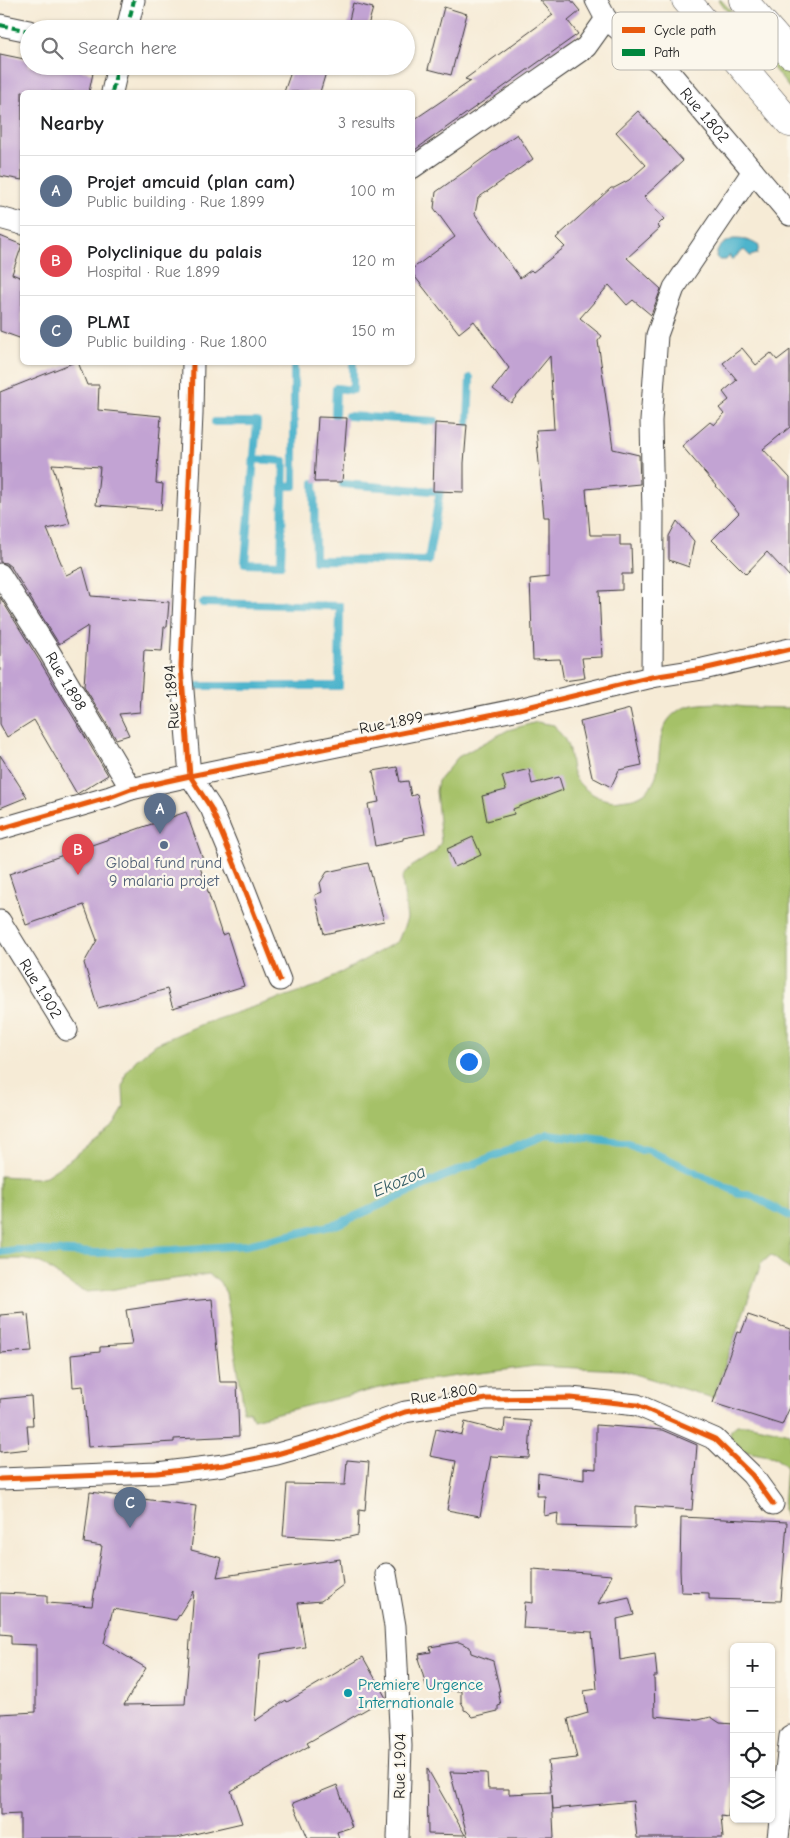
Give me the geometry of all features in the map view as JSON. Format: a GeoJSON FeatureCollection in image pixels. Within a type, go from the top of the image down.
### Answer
{"type":"FeatureCollection","features":[{"type":"Feature","properties":{"kind":"main road"},"geometry":{"type":"LineString","coordinates":[[686,0],[696,12]]}},
{"type":"Feature","properties":{"kind":"main road"},"geometry":{"type":"LineString","coordinates":[[743,0],[753,12]]}},
{"type":"Feature","properties":{"kind":"main road"},"geometry":{"type":"LineString","coordinates":[[778,40],[790,54]]}},
{"type":"Feature","properties":{"kind":"main road"},"geometry":{"type":"LineString","coordinates":[[745,70],[790,123]]}},
{"type":"Feature","properties":{"kind":"street"},"geometry":{"type":"LineString","coordinates":[[129,20],[134,0]]}},
{"type":"Feature","properties":{"kind":"street","name":"Rue 1.802"},"geometry":{"type":"LineString","coordinates":[[596,0],[606,19],[612,24]]}},
{"type":"Feature","properties":{"kind":"street"},"geometry":{"type":"LineString","coordinates":[[415,166],[586,47],[606,19]]}},
{"type":"Feature","properties":{"kind":"street"},"geometry":{"type":"LineString","coordinates":[[0,25],[20,30]]}},
{"type":"Feature","properties":{"kind":"street","name":"Rue 1.802"},"geometry":{"type":"LineString","coordinates":[[667,70],[790,215]]}},
{"type":"Feature","properties":{"kind":"street"},"geometry":{"type":"LineString","coordinates":[[112,90],[116,75]]}},
{"type":"Feature","properties":{"kind":"street"},"geometry":{"type":"LineString","coordinates":[[652,677],[653,515],[651,421],[658,335],[674,288],[753,171]]}},
{"type":"Feature","properties":{"kind":"street"},"geometry":{"type":"LineString","coordinates":[[0,218],[20,223]]}},
{"type":"Feature","properties":{"kind":"street","name":"Rue 1.894"},"geometry":{"type":"LineString","coordinates":[[193,365],[181,666],[190,776],[210,808],[239,875],[280,980]]}},
{"type":"Feature","properties":{"kind":"street","name":"Rue 1.898"},"geometry":{"type":"LineString","coordinates":[[0,574],[50,653],[131,789]]}},
{"type":"Feature","properties":{"kind":"street","name":"Rue 1.899"},"geometry":{"type":"LineString","coordinates":[[0,829],[110,798],[131,789],[519,709],[652,677],[703,669],[790,649]]}},
{"type":"Feature","properties":{"kind":"street","name":"Rue 1.902"},"geometry":{"type":"LineString","coordinates":[[0,921],[67,1030]]}},
{"type":"Feature","properties":{"kind":"street","name":"Rue 1.800"},"geometry":{"type":"LineString","coordinates":[[0,1479],[158,1473],[224,1464],[277,1454],[323,1441],[405,1412],[486,1399],[571,1398],[637,1405],[715,1439],[752,1475],[773,1504]]}},
{"type":"Feature","properties":{"kind":"street","name":"Rue 1.904"},"geometry":{"type":"LineString","coordinates":[[386,1574],[395,1626],[400,1726],[398,1838]]}},
{"type":"Feature","properties":{"kind":"street"},"geometry":{"type":"LineString","coordinates":[[778,1838],[790,1736]]}},
{"type":"Feature","properties":{"kind":"green space"},"geometry":{"type":"Polygon","coordinates":[[[718,0],[721,0],[732,12],[728,12],[718,0]]]}},
{"type":"Feature","properties":{"kind":"green space"},"geometry":{"type":"Polygon","coordinates":[[[778,56],[787,66],[790,73],[790,89],[775,70],[778,70],[778,56]]]}},
{"type":"Feature","properties":{"kind":"green space"},"geometry":{"type":"Polygon","coordinates":[[[718,703],[744,707],[790,708],[790,1270],[771,1255],[761,1264],[713,1398],[622,1370],[535,1366],[396,1384],[253,1419],[250,1411],[243,1411],[226,1293],[219,1281],[209,1274],[87,1292],[73,1286],[41,1263],[22,1259],[0,1259],[0,1176],[37,1178],[46,1176],[114,1125],[124,1108],[123,1087],[126,1073],[136,1060],[156,1044],[202,1024],[317,986],[398,941],[407,919],[402,877],[411,867],[435,852],[441,842],[436,791],[438,781],[458,757],[508,730],[537,722],[554,725],[565,740],[573,774],[583,787],[604,799],[615,801],[632,798],[639,796],[649,789],[655,780],[662,733],[667,722],[675,713],[685,707],[718,703]]]}},
{"type":"Feature","properties":{"kind":"green space"},"geometry":{"type":"Polygon","coordinates":[[[737,1425],[751,1425],[790,1433],[790,1519],[787,1519],[783,1509],[786,1466],[774,1457],[737,1450],[728,1445],[731,1430],[737,1425]]]}},
{"type":"Feature","properties":{"kind":"water"},"geometry":{"type":"Polygon","coordinates":[[[733,239],[753,242],[759,246],[757,254],[750,256],[744,250],[731,260],[730,255],[726,260],[719,260],[716,257],[719,248],[733,239]]]}},
{"type":"Feature","properties":{"kind":"building"},"geometry":{"type":"Polygon","coordinates":[[[540,0],[571,0],[580,11],[568,21],[578,34],[415,150],[415,119],[471,81],[465,79],[553,15],[540,0]]]}},
{"type":"Feature","properties":{"kind":"building"},"geometry":{"type":"Polygon","coordinates":[[[353,3],[373,8],[370,20],[349,20],[353,3]]]}},
{"type":"Feature","properties":{"kind":"building"},"geometry":{"type":"Polygon","coordinates":[[[444,7],[467,14],[451,75],[428,69],[444,7]]]}},
{"type":"Feature","properties":{"kind":"building"},"geometry":{"type":"Polygon","coordinates":[[[0,54],[20,58],[20,75],[93,75],[89,90],[20,90],[20,180],[0,176],[0,54]]]}},
{"type":"Feature","properties":{"kind":"building"},"geometry":{"type":"Polygon","coordinates":[[[290,75],[325,75],[321,90],[285,90],[290,75]]]}},
{"type":"Feature","properties":{"kind":"building"},"geometry":{"type":"Polygon","coordinates":[[[638,111],[683,161],[644,197],[664,219],[657,226],[660,228],[627,258],[661,289],[651,315],[633,300],[627,305],[609,285],[580,318],[602,336],[598,341],[613,449],[639,455],[640,484],[586,489],[590,535],[620,535],[620,545],[631,545],[632,574],[622,574],[622,590],[599,591],[602,657],[582,658],[585,678],[564,681],[560,659],[533,660],[530,579],[549,577],[549,517],[544,517],[536,430],[554,429],[550,356],[511,403],[493,389],[509,368],[474,321],[459,333],[415,277],[415,267],[455,237],[434,208],[436,192],[517,134],[533,159],[478,198],[475,214],[520,278],[531,270],[533,272],[565,247],[556,238],[611,188],[629,180],[646,165],[616,132],[638,111]]]}},
{"type":"Feature","properties":{"kind":"building"},"geometry":{"type":"Polygon","coordinates":[[[0,236],[20,244],[20,251],[12,274],[20,277],[20,338],[0,331],[0,236]]]}},
{"type":"Feature","properties":{"kind":"building"},"geometry":{"type":"Polygon","coordinates":[[[742,348],[756,365],[771,353],[777,360],[790,350],[790,427],[763,449],[790,478],[790,577],[767,552],[746,574],[712,540],[739,513],[682,446],[710,422],[714,425],[724,414],[719,408],[729,400],[723,392],[737,380],[723,363],[742,348]]]}},
{"type":"Feature","properties":{"kind":"building"},"geometry":{"type":"Polygon","coordinates":[[[68,365],[79,365],[87,385],[99,385],[98,410],[161,416],[156,483],[163,484],[161,510],[96,505],[100,467],[52,464],[70,524],[47,529],[66,575],[83,567],[91,596],[169,602],[167,627],[164,627],[162,651],[144,650],[140,712],[119,714],[129,735],[116,739],[84,686],[88,626],[59,644],[11,567],[6,563],[0,562],[0,392],[68,365]]]}},
{"type":"Feature","properties":{"kind":"building"},"geometry":{"type":"Polygon","coordinates":[[[318,417],[347,418],[342,482],[314,482],[318,417]]]}},
{"type":"Feature","properties":{"kind":"building"},"geometry":{"type":"Polygon","coordinates":[[[435,423],[467,425],[464,492],[433,491],[435,423]]]}},
{"type":"Feature","properties":{"kind":"building"},"geometry":{"type":"Polygon","coordinates":[[[677,521],[694,541],[689,567],[669,560],[669,536],[677,521]]]}},
{"type":"Feature","properties":{"kind":"building"},"geometry":{"type":"Polygon","coordinates":[[[0,597],[108,775],[77,794],[34,720],[7,737],[0,724],[0,597]]]}},
{"type":"Feature","properties":{"kind":"building"},"geometry":{"type":"Polygon","coordinates":[[[630,709],[642,765],[619,770],[611,787],[592,777],[580,722],[630,709]]]}},
{"type":"Feature","properties":{"kind":"building"},"geometry":{"type":"Polygon","coordinates":[[[0,755],[27,797],[0,808],[0,755]]]}},
{"type":"Feature","properties":{"kind":"building"},"geometry":{"type":"Polygon","coordinates":[[[397,767],[400,782],[408,781],[411,796],[417,794],[425,834],[375,846],[368,804],[379,802],[373,771],[397,767]]]}},
{"type":"Feature","properties":{"kind":"building"},"geometry":{"type":"Polygon","coordinates":[[[529,769],[532,784],[559,777],[563,790],[513,809],[514,814],[487,821],[482,796],[506,790],[502,776],[529,769]]]}},
{"type":"Feature","properties":{"kind":"building"},"geometry":{"type":"Polygon","coordinates":[[[186,812],[205,865],[200,867],[222,935],[227,933],[244,986],[173,1008],[167,989],[98,1008],[84,963],[97,940],[84,905],[26,925],[9,874],[186,812]]]}},
{"type":"Feature","properties":{"kind":"building"},"geometry":{"type":"Polygon","coordinates":[[[473,837],[481,855],[455,867],[447,849],[473,837]]]}},
{"type":"Feature","properties":{"kind":"building"},"geometry":{"type":"Polygon","coordinates":[[[368,863],[384,921],[324,934],[315,895],[322,892],[320,883],[327,872],[368,863]]]}},
{"type":"Feature","properties":{"kind":"building"},"geometry":{"type":"Polygon","coordinates":[[[212,1299],[220,1382],[237,1382],[239,1436],[174,1439],[174,1442],[88,1447],[83,1386],[73,1387],[71,1355],[100,1352],[100,1347],[132,1345],[126,1310],[212,1299]]]}},
{"type":"Feature","properties":{"kind":"building"},"geometry":{"type":"Polygon","coordinates":[[[25,1313],[25,1316],[28,1315],[32,1351],[0,1353],[0,1315],[25,1313]]]}},
{"type":"Feature","properties":{"kind":"building"},"geometry":{"type":"Polygon","coordinates":[[[748,1315],[790,1329],[790,1407],[782,1425],[713,1403],[737,1332],[741,1333],[748,1315]]]}},
{"type":"Feature","properties":{"kind":"building"},"geometry":{"type":"Polygon","coordinates":[[[31,1396],[33,1425],[27,1425],[29,1449],[0,1452],[0,1399],[31,1396]]]}},
{"type":"Feature","properties":{"kind":"building"},"geometry":{"type":"Polygon","coordinates":[[[505,1419],[531,1421],[529,1458],[491,1456],[480,1516],[447,1510],[456,1461],[430,1456],[436,1429],[462,1435],[465,1422],[504,1432],[505,1419]]]}},
{"type":"Feature","properties":{"kind":"building"},"geometry":{"type":"Polygon","coordinates":[[[596,1425],[662,1430],[697,1445],[692,1510],[635,1506],[635,1528],[557,1526],[558,1513],[544,1516],[545,1496],[537,1496],[538,1473],[584,1480],[584,1468],[596,1469],[596,1425]]]}},
{"type":"Feature","properties":{"kind":"building"},"geometry":{"type":"Polygon","coordinates":[[[347,1460],[369,1462],[365,1511],[359,1510],[358,1535],[341,1539],[283,1536],[287,1484],[345,1485],[347,1460]]]}},
{"type":"Feature","properties":{"kind":"building"},"geometry":{"type":"Polygon","coordinates":[[[90,1492],[196,1506],[191,1550],[222,1558],[217,1577],[340,1559],[343,1585],[321,1601],[298,1603],[305,1647],[260,1654],[255,1721],[286,1700],[287,1702],[363,1657],[386,1698],[307,1743],[309,1746],[231,1791],[242,1823],[177,1838],[20,1838],[20,1814],[0,1815],[0,1714],[36,1712],[36,1645],[11,1644],[11,1635],[0,1634],[0,1593],[47,1595],[47,1603],[92,1606],[102,1546],[84,1543],[90,1492]],[[194,1591],[176,1620],[113,1609],[104,1643],[146,1668],[124,1705],[185,1704],[194,1591]]]}},
{"type":"Feature","properties":{"kind":"building"},"geometry":{"type":"Polygon","coordinates":[[[681,1517],[787,1522],[781,1601],[709,1599],[709,1593],[681,1592],[681,1517]]]}},
{"type":"Feature","properties":{"kind":"building"},"geometry":{"type":"Polygon","coordinates":[[[533,1569],[612,1575],[598,1604],[629,1597],[634,1615],[617,1619],[620,1660],[655,1654],[657,1676],[654,1676],[655,1716],[698,1720],[711,1717],[720,1723],[730,1724],[730,1804],[728,1817],[721,1816],[723,1838],[637,1838],[633,1801],[553,1809],[552,1794],[554,1838],[468,1838],[450,1772],[487,1773],[488,1789],[509,1789],[509,1794],[551,1792],[548,1761],[577,1758],[568,1719],[588,1713],[584,1691],[597,1689],[592,1632],[523,1628],[525,1602],[533,1603],[533,1569]]]}},
{"type":"Feature","properties":{"kind":"building"},"geometry":{"type":"Polygon","coordinates":[[[459,1642],[470,1647],[471,1653],[493,1661],[500,1691],[498,1691],[501,1705],[498,1706],[498,1711],[473,1717],[464,1710],[461,1702],[461,1691],[437,1688],[427,1689],[418,1658],[420,1658],[419,1654],[431,1652],[430,1647],[459,1642]]]}},
{"type":"Feature","properties":{"kind":"building"},"geometry":{"type":"Polygon","coordinates":[[[427,1768],[465,1835],[428,1834],[427,1768]]]}},
{"type":"Feature","properties":{"kind":"building"},"geometry":{"type":"Polygon","coordinates":[[[337,1785],[352,1827],[337,1832],[339,1838],[308,1838],[293,1803],[337,1785]]]}},
{"type":"Feature","properties":{"kind":"waterway"},"geometry":{"type":"LineString","coordinates":[[284,486],[294,486],[294,365]]}},
{"type":"Feature","properties":{"kind":"waterway"},"geometry":{"type":"LineString","coordinates":[[335,414],[336,388],[353,390],[353,365]]}},
{"type":"Feature","properties":{"kind":"waterway"},"geometry":{"type":"LineString","coordinates":[[468,422],[470,378]]}},
{"type":"Feature","properties":{"kind":"waterway"},"geometry":{"type":"LineString","coordinates":[[348,416],[435,421]]}},
{"type":"Feature","properties":{"kind":"waterway"},"geometry":{"type":"LineString","coordinates":[[215,422],[257,422],[245,563],[281,564],[284,461],[253,459]]}},
{"type":"Feature","properties":{"kind":"waterway"},"geometry":{"type":"LineString","coordinates":[[314,483],[315,560],[428,561],[440,491]]}},
{"type":"Feature","properties":{"kind":"waterway"},"geometry":{"type":"LineString","coordinates":[[343,484],[433,491]]}},
{"type":"Feature","properties":{"kind":"waterway"},"geometry":{"type":"LineString","coordinates":[[197,686],[339,686],[340,606],[203,603]]}},
{"type":"Feature","properties":{"kind":"waterway","name":"Ekozoa"},"geometry":{"type":"LineString","coordinates":[[0,1252],[16,1250],[97,1253],[247,1245],[338,1224],[447,1175],[548,1134],[629,1144],[641,1150],[647,1149],[741,1194],[749,1194],[790,1216]]}},
{"type":"Feature","properties":{"kind":"marked path"},"geometry":{"type":"LineString","coordinates":[[129,20],[134,0]]}},
{"type":"Feature","properties":{"kind":"marked path"},"geometry":{"type":"LineString","coordinates":[[0,25],[20,29]]}},
{"type":"Feature","properties":{"kind":"marked path"},"geometry":{"type":"LineString","coordinates":[[112,90],[116,75]]}},
{"type":"Feature","properties":{"kind":"cycle path"},"geometry":{"type":"LineString","coordinates":[[193,365],[181,666],[190,776],[211,808],[280,980]]}},
{"type":"Feature","properties":{"kind":"cycle path"},"geometry":{"type":"LineString","coordinates":[[0,829],[110,797],[131,789],[519,709],[652,677],[703,669],[790,649]]}},
{"type":"Feature","properties":{"kind":"cycle path"},"geometry":{"type":"LineString","coordinates":[[0,1479],[157,1473],[224,1465],[277,1454],[323,1441],[405,1412],[486,1399],[571,1398],[637,1405],[715,1439],[752,1475],[773,1504]]}},
{"type":"Feature","properties":{"kind":"place","name":"Projet amcuid (plan cam)"},"geometry":{"type":"Point","coordinates":[160,834]}},
{"type":"Feature","properties":{"kind":"place","name":"Global fund rund 9 malaria projet"},"geometry":{"type":"Point","coordinates":[164,845]}},
{"type":"Feature","properties":{"kind":"place","name":"Polyclinique du palais"},"geometry":{"type":"Point","coordinates":[78,875]}},
{"type":"Feature","properties":{"kind":"place","name":"PLMI"},"geometry":{"type":"Point","coordinates":[130,1528]}},
{"type":"Feature","properties":{"kind":"place","name":"Premiere Urgence Internationale"},"geometry":{"type":"Point","coordinates":[348,1693]}}]}
